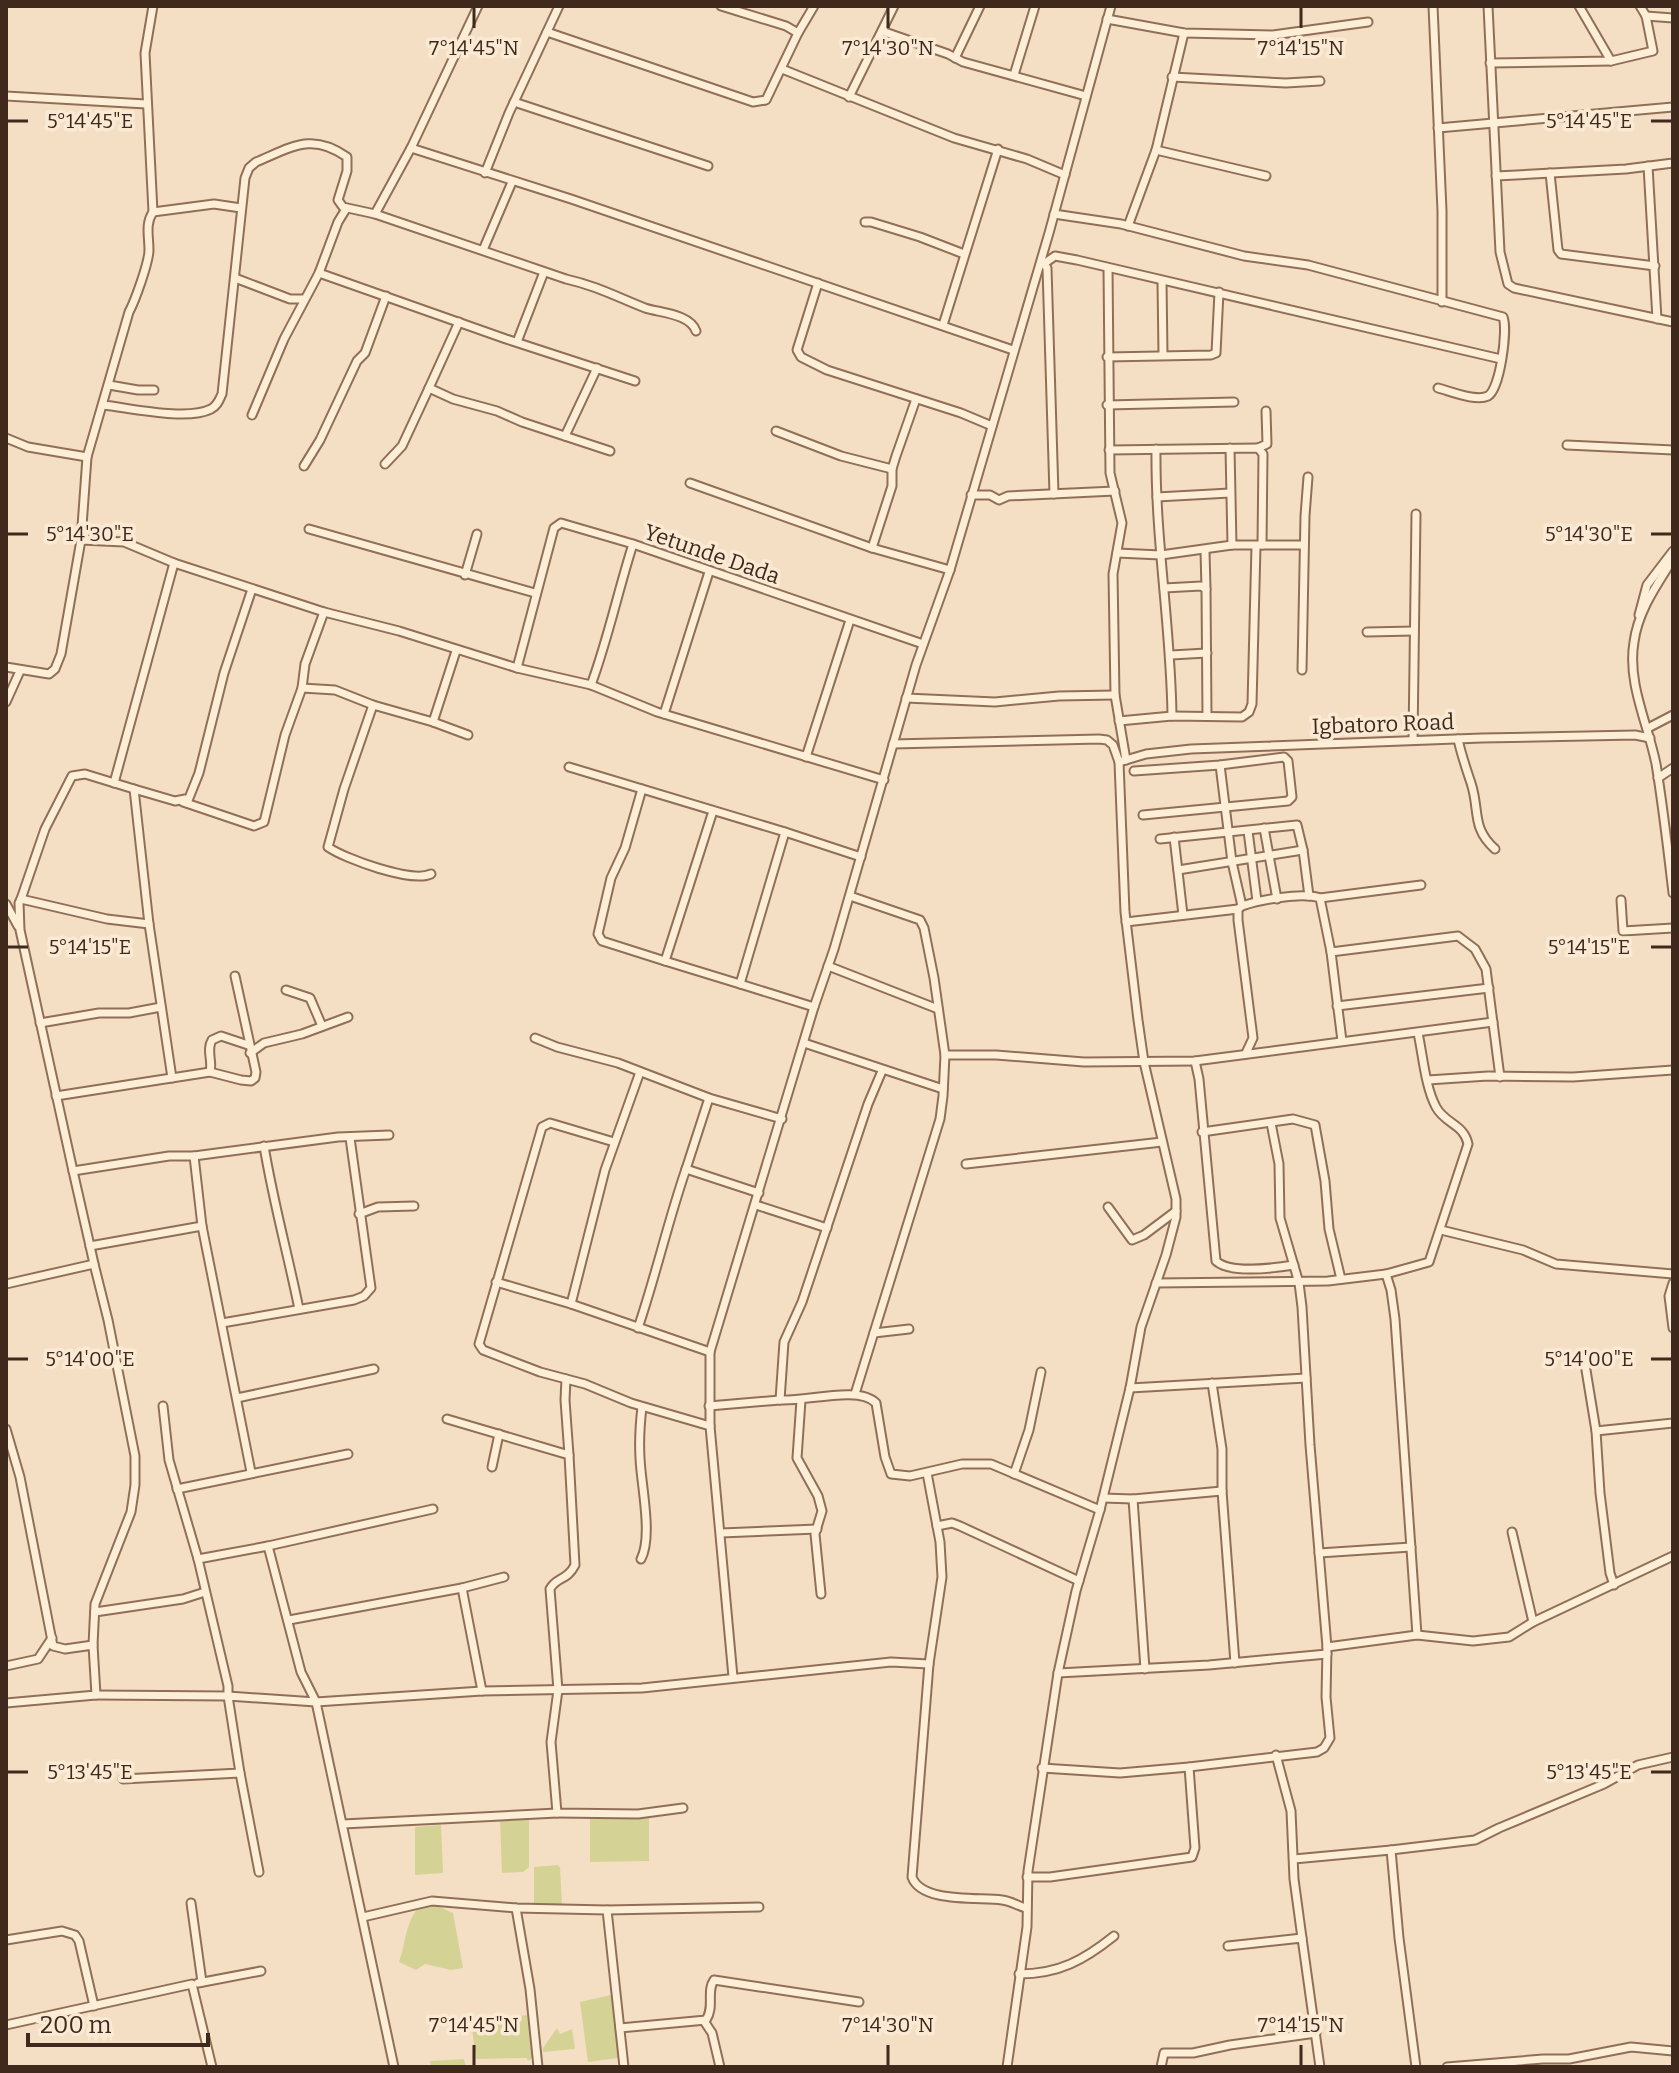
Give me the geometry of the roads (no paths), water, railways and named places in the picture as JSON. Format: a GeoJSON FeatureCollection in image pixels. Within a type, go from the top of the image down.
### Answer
{"type":"FeatureCollection","features":[{"type":"Feature","properties":{"kind":"street"},"geometry":{"type":"LineString","coordinates":[[6,667],[43,674],[55,669],[69,616],[81,540],[87,457],[149,252],[147,235],[153,212],[150,183],[152,156],[146,104],[145,53],[153,6]]}},
{"type":"Feature","properties":{"kind":"street"},"geometry":{"type":"LineString","coordinates":[[375,214],[411,148],[478,6]]}},
{"type":"Feature","properties":{"kind":"street"},"geometry":{"type":"LineString","coordinates":[[485,173],[559,6]]}},
{"type":"Feature","properties":{"kind":"street"},"geometry":{"type":"LineString","coordinates":[[721,6],[786,26],[798,33]]}},
{"type":"Feature","properties":{"kind":"street"},"geometry":{"type":"LineString","coordinates":[[547,32],[753,102],[766,100],[814,6]]}},
{"type":"Feature","properties":{"kind":"street"},"geometry":{"type":"LineString","coordinates":[[849,97],[894,6]]}},
{"type":"Feature","properties":{"kind":"street"},"geometry":{"type":"LineString","coordinates":[[955,58],[980,6]]}},
{"type":"Feature","properties":{"kind":"street"},"geometry":{"type":"LineString","coordinates":[[1014,75],[1035,6]]}},
{"type":"Feature","properties":{"kind":"street"},"geometry":{"type":"LineString","coordinates":[[733,1677],[710,1426],[710,1352],[850,896],[906,698],[950,570],[1013,350],[1043,262],[1111,6]]}},
{"type":"Feature","properties":{"kind":"street"},"geometry":{"type":"LineString","coordinates":[[1433,6],[1442,211],[1442,302]]}},
{"type":"Feature","properties":{"kind":"street"},"geometry":{"type":"LineString","coordinates":[[1488,6],[1500,252],[1508,284],[1514,288],[1673,322]]}},
{"type":"Feature","properties":{"kind":"street"},"geometry":{"type":"LineString","coordinates":[[1579,6],[1611,61]]}},
{"type":"Feature","properties":{"kind":"street"},"geometry":{"type":"LineString","coordinates":[[1490,63],[1611,61],[1653,51],[1646,16],[1640,6]]}},
{"type":"Feature","properties":{"kind":"street"},"geometry":{"type":"LineString","coordinates":[[1646,16],[1673,18]]}},
{"type":"Feature","properties":{"kind":"street"},"geometry":{"type":"LineString","coordinates":[[1107,19],[1184,33],[1273,35],[1368,22]]}},
{"type":"Feature","properties":{"kind":"street"},"geometry":{"type":"LineString","coordinates":[[882,31],[963,62],[1086,96]]}},
{"type":"Feature","properties":{"kind":"street"},"geometry":{"type":"LineString","coordinates":[[1128,226],[1156,150],[1184,33]]}},
{"type":"Feature","properties":{"kind":"street"},"geometry":{"type":"LineString","coordinates":[[782,69],[963,141],[998,149],[1065,175]]}},
{"type":"Feature","properties":{"kind":"street"},"geometry":{"type":"LineString","coordinates":[[1172,77],[1286,83],[1320,81]]}},
{"type":"Feature","properties":{"kind":"street"},"geometry":{"type":"LineString","coordinates":[[6,96],[146,104]]}},
{"type":"Feature","properties":{"kind":"street"},"geometry":{"type":"LineString","coordinates":[[514,102],[708,166]]}},
{"type":"Feature","properties":{"kind":"street"},"geometry":{"type":"LineString","coordinates":[[1438,128],[1673,107]]}},
{"type":"Feature","properties":{"kind":"street"},"geometry":{"type":"LineString","coordinates":[[103,405],[192,413],[209,410],[218,404],[222,394],[241,208],[249,168],[309,142],[320,143],[347,157],[347,171],[338,200],[346,209],[375,214],[544,272],[597,286],[690,322],[696,331]]}},
{"type":"Feature","properties":{"kind":"street"},"geometry":{"type":"LineString","coordinates":[[411,148],[571,199],[1013,350]]}},
{"type":"Feature","properties":{"kind":"street"},"geometry":{"type":"LineString","coordinates":[[943,325],[998,149]]}},
{"type":"Feature","properties":{"kind":"street"},"geometry":{"type":"LineString","coordinates":[[1156,150],[1266,176]]}},
{"type":"Feature","properties":{"kind":"street"},"geometry":{"type":"LineString","coordinates":[[1496,176],[1673,163]]}},
{"type":"Feature","properties":{"kind":"street"},"geometry":{"type":"LineString","coordinates":[[1648,166],[1657,319]]}},
{"type":"Feature","properties":{"kind":"street"},"geometry":{"type":"LineString","coordinates":[[1550,173],[1558,250],[1561,254],[1655,266]]}},
{"type":"Feature","properties":{"kind":"street"},"geometry":{"type":"LineString","coordinates":[[483,250],[512,182]]}},
{"type":"Feature","properties":{"kind":"street"},"geometry":{"type":"LineString","coordinates":[[153,212],[214,204],[241,208]]}},
{"type":"Feature","properties":{"kind":"street"},"geometry":{"type":"LineString","coordinates":[[252,415],[284,339],[319,273],[346,209]]}},
{"type":"Feature","properties":{"kind":"street"},"geometry":{"type":"LineString","coordinates":[[1054,214],[1128,226],[1244,256],[1308,265],[1503,317],[1506,331],[1501,359],[1495,386],[1487,396],[1474,397],[1438,388]]}},
{"type":"Feature","properties":{"kind":"street"},"geometry":{"type":"LineString","coordinates":[[865,222],[920,237],[964,254]]}},
{"type":"Feature","properties":{"kind":"street"},"geometry":{"type":"LineString","coordinates":[[1043,262],[1055,256],[1501,359]]}},
{"type":"Feature","properties":{"kind":"street"},"geometry":{"type":"LineString","coordinates":[[1043,262],[1047,268],[1054,494]]}},
{"type":"Feature","properties":{"kind":"street"},"geometry":{"type":"LineString","coordinates":[[1007,2067],[1027,1927],[1027,1877],[1058,1673],[1130,1388],[1135,1349],[1166,1255],[1176,1211],[1144,1062],[1126,922],[1122,761],[1115,695],[1112,597],[1122,523],[1110,473],[1108,268]]}},
{"type":"Feature","properties":{"kind":"street"},"geometry":{"type":"LineString","coordinates":[[517,342],[544,272]]}},
{"type":"Feature","properties":{"kind":"street"},"geometry":{"type":"LineString","coordinates":[[319,273],[635,381]]}},
{"type":"Feature","properties":{"kind":"street"},"geometry":{"type":"LineString","coordinates":[[235,278],[290,299],[304,299]]}},
{"type":"Feature","properties":{"kind":"street"},"geometry":{"type":"LineString","coordinates":[[1162,281],[1163,355]]}},
{"type":"Feature","properties":{"kind":"street"},"geometry":{"type":"LineString","coordinates":[[818,283],[797,350],[801,357],[827,370],[992,426]]}},
{"type":"Feature","properties":{"kind":"street"},"geometry":{"type":"LineString","coordinates":[[1107,357],[1216,353],[1219,292]]}},
{"type":"Feature","properties":{"kind":"street"},"geometry":{"type":"LineString","coordinates":[[304,466],[320,440],[357,361],[365,353],[386,296]]}},
{"type":"Feature","properties":{"kind":"street"},"geometry":{"type":"LineString","coordinates":[[385,464],[402,446],[459,322]]}},
{"type":"Feature","properties":{"kind":"street"},"geometry":{"type":"LineString","coordinates":[[565,436],[597,368]]}},
{"type":"Feature","properties":{"kind":"street"},"geometry":{"type":"LineString","coordinates":[[109,385],[154,390]]}},
{"type":"Feature","properties":{"kind":"street"},"geometry":{"type":"LineString","coordinates":[[429,388],[453,399],[497,411],[610,451]]}},
{"type":"Feature","properties":{"kind":"street"},"geometry":{"type":"LineString","coordinates":[[872,548],[892,486],[892,469],[916,399]]}},
{"type":"Feature","properties":{"kind":"street"},"geometry":{"type":"LineString","coordinates":[[1107,405],[1234,402]]}},
{"type":"Feature","properties":{"kind":"street"},"geometry":{"type":"LineString","coordinates":[[1109,450],[1258,448],[1267,444],[1266,411]]}},
{"type":"Feature","properties":{"kind":"street"},"geometry":{"type":"LineString","coordinates":[[776,431],[841,456],[892,469]]}},
{"type":"Feature","properties":{"kind":"street"},"geometry":{"type":"LineString","coordinates":[[6,438],[28,447],[87,457]]}},
{"type":"Feature","properties":{"kind":"street"},"geometry":{"type":"LineString","coordinates":[[1567,445],[1673,450]]}},
{"type":"Feature","properties":{"kind":"street"},"geometry":{"type":"LineString","coordinates":[[1230,448],[1232,545]]}},
{"type":"Feature","properties":{"kind":"street"},"geometry":{"type":"LineString","coordinates":[[1119,721],[1172,716],[1242,717],[1249,712],[1252,704],[1263,454],[1258,448]]}},
{"type":"Feature","properties":{"kind":"street"},"geometry":{"type":"LineString","coordinates":[[1156,449],[1161,555],[1171,655],[1172,716]]}},
{"type":"Feature","properties":{"kind":"street"},"geometry":{"type":"LineString","coordinates":[[1302,670],[1308,477]]}},
{"type":"Feature","properties":{"kind":"street"},"geometry":{"type":"LineString","coordinates":[[690,483],[872,548],[950,570]]}},
{"type":"Feature","properties":{"kind":"street"},"geometry":{"type":"LineString","coordinates":[[971,495],[990,495],[999,500],[1008,496],[1115,491]]}},
{"type":"Feature","properties":{"kind":"street"},"geometry":{"type":"LineString","coordinates":[[1157,497],[1230,493]]}},
{"type":"Feature","properties":{"kind":"street"},"geometry":{"type":"LineString","coordinates":[[1413,740],[1416,514]]}},
{"type":"Feature","properties":{"kind":"street","name":"Yetunde Dada"},"geometry":{"type":"LineString","coordinates":[[535,593],[556,525],[561,523],[633,544],[923,644]]}},
{"type":"Feature","properties":{"kind":"street"},"geometry":{"type":"LineString","coordinates":[[309,529],[535,593],[531,622],[517,668]]}},
{"type":"Feature","properties":{"kind":"street"},"geometry":{"type":"LineString","coordinates":[[465,575],[477,534]]}},
{"type":"Feature","properties":{"kind":"street"},"geometry":{"type":"LineString","coordinates":[[81,540],[124,542],[174,563],[324,612],[399,631],[517,668],[591,685],[664,714],[884,780]]}},
{"type":"Feature","properties":{"kind":"street"},"geometry":{"type":"LineString","coordinates":[[591,685],[633,544]]}},
{"type":"Feature","properties":{"kind":"street"},"geometry":{"type":"LineString","coordinates":[[1117,553],[1161,555],[1232,545],[1304,545]]}},
{"type":"Feature","properties":{"kind":"street"},"geometry":{"type":"LineString","coordinates":[[1205,551],[1207,716]]}},
{"type":"Feature","properties":{"kind":"street"},"geometry":{"type":"LineString","coordinates":[[1673,551],[1647,585],[1633,645],[1633,674],[1658,778],[1673,893]]}},
{"type":"Feature","properties":{"kind":"street"},"geometry":{"type":"LineString","coordinates":[[1639,621],[1673,559]]}},
{"type":"Feature","properties":{"kind":"street"},"geometry":{"type":"LineString","coordinates":[[114,783],[174,563]]}},
{"type":"Feature","properties":{"kind":"street"},"geometry":{"type":"LineString","coordinates":[[664,714],[709,572]]}},
{"type":"Feature","properties":{"kind":"street"},"geometry":{"type":"LineString","coordinates":[[1164,588],[1201,586],[1206,589]]}},
{"type":"Feature","properties":{"kind":"street"},"geometry":{"type":"LineString","coordinates":[[180,801],[185,799],[187,803],[199,773],[224,673],[252,589]]}},
{"type":"Feature","properties":{"kind":"street"},"geometry":{"type":"LineString","coordinates":[[96,1695],[93,1645],[97,1596],[131,1512],[135,1456],[108,1320],[20,930],[21,899],[45,829],[72,776],[85,774],[254,826],[264,822],[285,735],[302,688],[305,664],[324,612]]}},
{"type":"Feature","properties":{"kind":"street"},"geometry":{"type":"LineString","coordinates":[[806,757],[850,620]]}},
{"type":"Feature","properties":{"kind":"street"},"geometry":{"type":"LineString","coordinates":[[1367,632],[1414,631]]}},
{"type":"Feature","properties":{"kind":"street"},"geometry":{"type":"LineString","coordinates":[[433,722],[456,651]]}},
{"type":"Feature","properties":{"kind":"street"},"geometry":{"type":"LineString","coordinates":[[1171,655],[1207,653]]}},
{"type":"Feature","properties":{"kind":"street"},"geometry":{"type":"LineString","coordinates":[[6,702],[20,671]]}},
{"type":"Feature","properties":{"kind":"street"},"geometry":{"type":"LineString","coordinates":[[302,688],[335,690],[468,735]]}},
{"type":"Feature","properties":{"kind":"street"},"geometry":{"type":"LineString","coordinates":[[906,698],[995,702],[1115,695]]}},
{"type":"Feature","properties":{"kind":"street"},"geometry":{"type":"LineString","coordinates":[[373,705],[328,847],[363,863],[403,874],[431,874]]}},
{"type":"Feature","properties":{"kind":"street"},"geometry":{"type":"LineString","coordinates":[[1648,728],[1673,715]]}},
{"type":"Feature","properties":{"kind":"street","name":"Igbatoro Road"},"geometry":{"type":"LineString","coordinates":[[1122,761],[1146,754],[1191,749],[1413,740],[1635,735],[1650,738]]}},
{"type":"Feature","properties":{"kind":"street"},"geometry":{"type":"LineString","coordinates":[[893,744],[1099,739],[1113,745],[1122,761]]}},
{"type":"Feature","properties":{"kind":"street"},"geometry":{"type":"LineString","coordinates":[[1458,739],[1481,833],[1495,849]]}},
{"type":"Feature","properties":{"kind":"street"},"geometry":{"type":"LineString","coordinates":[[1134,771],[1284,757],[1288,761],[1292,797],[1288,801],[1143,815]]}},
{"type":"Feature","properties":{"kind":"street"},"geometry":{"type":"LineString","coordinates":[[1220,765],[1240,908],[1253,1038],[1246,1053]]}},
{"type":"Feature","properties":{"kind":"street"},"geometry":{"type":"LineString","coordinates":[[569,767],[861,857]]}},
{"type":"Feature","properties":{"kind":"street"},"geometry":{"type":"LineString","coordinates":[[1658,778],[1673,768]]}},
{"type":"Feature","properties":{"kind":"street"},"geometry":{"type":"LineString","coordinates":[[134,789],[149,924],[172,1078]]}},
{"type":"Feature","properties":{"kind":"street"},"geometry":{"type":"LineString","coordinates":[[642,789],[625,848],[611,878],[598,934],[602,941],[814,1007]]}},
{"type":"Feature","properties":{"kind":"street"},"geometry":{"type":"LineString","coordinates":[[665,961],[713,811]]}},
{"type":"Feature","properties":{"kind":"street"},"geometry":{"type":"LineString","coordinates":[[1160,839],[1297,825],[1309,896]]}},
{"type":"Feature","properties":{"kind":"street"},"geometry":{"type":"LineString","coordinates":[[1264,828],[1277,899]]}},
{"type":"Feature","properties":{"kind":"street"},"geometry":{"type":"LineString","coordinates":[[1248,831],[1257,901]]}},
{"type":"Feature","properties":{"kind":"street"},"geometry":{"type":"LineString","coordinates":[[740,984],[785,832]]}},
{"type":"Feature","properties":{"kind":"street"},"geometry":{"type":"LineString","coordinates":[[1174,837],[1183,915]]}},
{"type":"Feature","properties":{"kind":"street"},"geometry":{"type":"LineString","coordinates":[[1178,870],[1303,850]]}},
{"type":"Feature","properties":{"kind":"street"},"geometry":{"type":"LineString","coordinates":[[1126,922],[1240,908],[1257,901],[1309,896],[1320,898],[1421,885]]}},
{"type":"Feature","properties":{"kind":"street"},"geometry":{"type":"LineString","coordinates":[[850,896],[920,920],[924,928],[945,1055],[940,1119],[855,1394]]}},
{"type":"Feature","properties":{"kind":"street"},"geometry":{"type":"LineString","coordinates":[[1320,898],[1331,952],[1342,1041]]}},
{"type":"Feature","properties":{"kind":"street"},"geometry":{"type":"LineString","coordinates":[[21,899],[107,919],[149,924]]}},
{"type":"Feature","properties":{"kind":"street"},"geometry":{"type":"LineString","coordinates":[[1621,900],[1623,931],[1673,928]]}},
{"type":"Feature","properties":{"kind":"street"},"geometry":{"type":"LineString","coordinates":[[6,904],[20,930]]}},
{"type":"Feature","properties":{"kind":"street"},"geometry":{"type":"LineString","coordinates":[[1331,952],[1458,936],[1480,955],[1486,969],[1500,1077]]}},
{"type":"Feature","properties":{"kind":"street"},"geometry":{"type":"LineString","coordinates":[[828,966],[938,1009]]}},
{"type":"Feature","properties":{"kind":"street"},"geometry":{"type":"LineString","coordinates":[[56,1096],[210,1072],[251,1081],[256,1072],[235,976]]}},
{"type":"Feature","properties":{"kind":"street"},"geometry":{"type":"LineString","coordinates":[[1337,1006],[1489,988]]}},
{"type":"Feature","properties":{"kind":"street"},"geometry":{"type":"LineString","coordinates":[[286,990],[310,998],[322,1026]]}},
{"type":"Feature","properties":{"kind":"street"},"geometry":{"type":"LineString","coordinates":[[40,1023],[80,1015],[129,1013],[161,1007]]}},
{"type":"Feature","properties":{"kind":"street"},"geometry":{"type":"LineString","coordinates":[[210,1072],[212,1060],[209,1046],[212,1040],[221,1036],[249,1049],[348,1017]]}},
{"type":"Feature","properties":{"kind":"street"},"geometry":{"type":"LineString","coordinates":[[945,1055],[996,1055],[1084,1062],[1195,1061],[1493,1022]]}},
{"type":"Feature","properties":{"kind":"street"},"geometry":{"type":"LineString","coordinates":[[1156,1283],[1299,1283],[1386,1274],[1429,1262],[1468,1144],[1461,1128],[1447,1120],[1437,1108],[1418,1033]]}},
{"type":"Feature","properties":{"kind":"street"},"geometry":{"type":"LineString","coordinates":[[535,1038],[709,1098],[782,1119]]}},
{"type":"Feature","properties":{"kind":"street"},"geometry":{"type":"LineString","coordinates":[[1253,1038],[1268,1051]]}},
{"type":"Feature","properties":{"kind":"street"},"geometry":{"type":"LineString","coordinates":[[804,1043],[943,1089]]}},
{"type":"Feature","properties":{"kind":"street"},"geometry":{"type":"LineString","coordinates":[[1195,1061],[1218,1264],[1252,1269],[1294,1265]]}},
{"type":"Feature","properties":{"kind":"street"},"geometry":{"type":"LineString","coordinates":[[1428,1080],[1673,1070]]}},
{"type":"Feature","properties":{"kind":"street"},"geometry":{"type":"LineString","coordinates":[[780,1400],[784,1342],[802,1302],[868,1104],[882,1071]]}},
{"type":"Feature","properties":{"kind":"street"},"geometry":{"type":"LineString","coordinates":[[571,1304],[605,1170],[640,1072]]}},
{"type":"Feature","properties":{"kind":"street"},"geometry":{"type":"LineString","coordinates":[[638,1328],[662,1256],[671,1212],[709,1098]]}},
{"type":"Feature","properties":{"kind":"street"},"geometry":{"type":"LineString","coordinates":[[1202,1132],[1293,1119],[1315,1125],[1325,1181],[1329,1229],[1341,1279]]}},
{"type":"Feature","properties":{"kind":"street"},"geometry":{"type":"LineString","coordinates":[[614,1142],[550,1123],[542,1127],[479,1338],[480,1348],[642,1407],[710,1426]]}},
{"type":"Feature","properties":{"kind":"street"},"geometry":{"type":"LineString","coordinates":[[1042,1768],[1107,1773],[1189,1767],[1317,1752],[1324,1748],[1330,1738],[1326,1697],[1327,1651],[1299,1283],[1280,1218],[1279,1164],[1271,1123]]}},
{"type":"Feature","properties":{"kind":"street"},"geometry":{"type":"LineString","coordinates":[[73,1171],[169,1156],[389,1135]]}},
{"type":"Feature","properties":{"kind":"street"},"geometry":{"type":"LineString","coordinates":[[222,1323],[354,1300],[364,1296],[371,1288],[350,1138]]}},
{"type":"Feature","properties":{"kind":"street"},"geometry":{"type":"LineString","coordinates":[[966,1164],[1162,1142]]}},
{"type":"Feature","properties":{"kind":"street"},"geometry":{"type":"LineString","coordinates":[[264,1146],[270,1186],[281,1222],[299,1309]]}},
{"type":"Feature","properties":{"kind":"street"},"geometry":{"type":"LineString","coordinates":[[194,1156],[202,1226],[251,1472]]}},
{"type":"Feature","properties":{"kind":"street"},"geometry":{"type":"LineString","coordinates":[[686,1169],[759,1193]]}},
{"type":"Feature","properties":{"kind":"street"},"geometry":{"type":"LineString","coordinates":[[756,1205],[827,1228]]}},
{"type":"Feature","properties":{"kind":"street"},"geometry":{"type":"LineString","coordinates":[[359,1214],[378,1207],[414,1206]]}},
{"type":"Feature","properties":{"kind":"street"},"geometry":{"type":"LineString","coordinates":[[1108,1207],[1132,1240],[1144,1235],[1176,1211]]}},
{"type":"Feature","properties":{"kind":"street"},"geometry":{"type":"LineString","coordinates":[[90,1246],[202,1226]]}},
{"type":"Feature","properties":{"kind":"street"},"geometry":{"type":"LineString","coordinates":[[1441,1230],[1523,1250],[1556,1264],[1673,1274]]}},
{"type":"Feature","properties":{"kind":"street"},"geometry":{"type":"LineString","coordinates":[[6,1284],[94,1264]]}},
{"type":"Feature","properties":{"kind":"street"},"geometry":{"type":"LineString","coordinates":[[1386,1274],[1395,1319],[1417,1635]]}},
{"type":"Feature","properties":{"kind":"street"},"geometry":{"type":"LineString","coordinates":[[496,1282],[571,1304],[710,1352]]}},
{"type":"Feature","properties":{"kind":"street"},"geometry":{"type":"LineString","coordinates":[[1673,1283],[1669,1296],[1673,1328]]}},
{"type":"Feature","properties":{"kind":"street"},"geometry":{"type":"LineString","coordinates":[[874,1333],[909,1329]]}},
{"type":"Feature","properties":{"kind":"street"},"geometry":{"type":"LineString","coordinates":[[1585,1364],[1596,1431],[1610,1573],[1614,1585]]}},
{"type":"Feature","properties":{"kind":"street"},"geometry":{"type":"LineString","coordinates":[[237,1398],[374,1369]]}},
{"type":"Feature","properties":{"kind":"street"},"geometry":{"type":"LineString","coordinates":[[1014,1474],[1029,1430],[1041,1372]]}},
{"type":"Feature","properties":{"kind":"street"},"geometry":{"type":"LineString","coordinates":[[1130,1388],[1306,1378]]}},
{"type":"Feature","properties":{"kind":"street"},"geometry":{"type":"LineString","coordinates":[[557,1813],[551,1742],[558,1690],[550,1589],[555,1582],[567,1578],[575,1565],[566,1379]]}},
{"type":"Feature","properties":{"kind":"street"},"geometry":{"type":"LineString","coordinates":[[1212,1383],[1222,1449],[1222,1491],[1235,1663]]}},
{"type":"Feature","properties":{"kind":"street"},"geometry":{"type":"LineString","coordinates":[[709,1406],[855,1394],[871,1398],[876,1403],[891,1474],[910,1476],[974,1463],[991,1464],[1100,1510]]}},
{"type":"Feature","properties":{"kind":"street"},"geometry":{"type":"LineString","coordinates":[[801,1400],[797,1458],[818,1496],[822,1517],[817,1529],[821,1594]]}},
{"type":"Feature","properties":{"kind":"street"},"geometry":{"type":"LineString","coordinates":[[163,1406],[164,1434],[228,1686],[240,1773],[259,1872]]}},
{"type":"Feature","properties":{"kind":"street"},"geometry":{"type":"LineString","coordinates":[[641,1559],[644,1554],[645,1524],[639,1432],[642,1407]]}},
{"type":"Feature","properties":{"kind":"street"},"geometry":{"type":"LineString","coordinates":[[447,1419],[569,1455]]}},
{"type":"Feature","properties":{"kind":"street"},"geometry":{"type":"LineString","coordinates":[[1596,1431],[1673,1423]]}},
{"type":"Feature","properties":{"kind":"street"},"geometry":{"type":"LineString","coordinates":[[6,1429],[20,1477],[53,1646],[58,1649],[93,1645]]}},
{"type":"Feature","properties":{"kind":"street"},"geometry":{"type":"LineString","coordinates":[[492,1467],[499,1434]]}},
{"type":"Feature","properties":{"kind":"street"},"geometry":{"type":"LineString","coordinates":[[177,1489],[348,1454]]}},
{"type":"Feature","properties":{"kind":"street"},"geometry":{"type":"LineString","coordinates":[[927,1473],[942,1577],[929,1664],[913,1881],[919,1889],[928,1893],[1006,1900],[1026,1908]]}},
{"type":"Feature","properties":{"kind":"street"},"geometry":{"type":"LineString","coordinates":[[1103,1498],[1133,1499],[1222,1491]]}},
{"type":"Feature","properties":{"kind":"street"},"geometry":{"type":"LineString","coordinates":[[1133,1499],[1145,1669]]}},
{"type":"Feature","properties":{"kind":"street"},"geometry":{"type":"LineString","coordinates":[[198,1559],[433,1509]]}},
{"type":"Feature","properties":{"kind":"street"},"geometry":{"type":"LineString","coordinates":[[937,1526],[952,1523],[960,1526],[1079,1581]]}},
{"type":"Feature","properties":{"kind":"street"},"geometry":{"type":"LineString","coordinates":[[721,1533],[817,1529]]}},
{"type":"Feature","properties":{"kind":"street"},"geometry":{"type":"LineString","coordinates":[[1512,1532],[1533,1622]]}},
{"type":"Feature","properties":{"kind":"street"},"geometry":{"type":"LineString","coordinates":[[268,1546],[301,1672],[316,1702],[394,2067]]}},
{"type":"Feature","properties":{"kind":"street"},"geometry":{"type":"LineString","coordinates":[[1319,1553],[1411,1547]]}},
{"type":"Feature","properties":{"kind":"street"},"geometry":{"type":"LineString","coordinates":[[1058,1673],[1235,1663],[1417,1635],[1491,1641],[1509,1637],[1533,1622],[1673,1556]]}},
{"type":"Feature","properties":{"kind":"street"},"geometry":{"type":"LineString","coordinates":[[289,1620],[462,1588],[504,1577]]}},
{"type":"Feature","properties":{"kind":"street"},"geometry":{"type":"LineString","coordinates":[[462,1588],[482,1691]]}},
{"type":"Feature","properties":{"kind":"street"},"geometry":{"type":"LineString","coordinates":[[95,1612],[183,1599],[205,1592]]}},
{"type":"Feature","properties":{"kind":"street"},"geometry":{"type":"LineString","coordinates":[[6,1666],[38,1659],[52,1638]]}},
{"type":"Feature","properties":{"kind":"street"},"geometry":{"type":"LineString","coordinates":[[6,1703],[96,1695],[228,1696],[316,1702],[482,1691],[642,1688],[891,1662],[929,1664]]}},
{"type":"Feature","properties":{"kind":"street"},"geometry":{"type":"LineString","coordinates":[[1276,1755],[1291,1811],[1302,1938],[1320,2067]]}},
{"type":"Feature","properties":{"kind":"street"},"geometry":{"type":"LineString","coordinates":[[1294,1859],[1483,1837],[1604,1784],[1638,1765],[1673,1757]]}},
{"type":"Feature","properties":{"kind":"street"},"geometry":{"type":"LineString","coordinates":[[1027,1877],[1050,1877],[1192,1857],[1195,1848],[1189,1767]]}},
{"type":"Feature","properties":{"kind":"street"},"geometry":{"type":"LineString","coordinates":[[123,1779],[240,1773]]}},
{"type":"Feature","properties":{"kind":"street"},"geometry":{"type":"LineString","coordinates":[[343,1824],[557,1813],[638,1814],[683,1808]]}},
{"type":"Feature","properties":{"kind":"street"},"geometry":{"type":"LineString","coordinates":[[1391,1850],[1416,2067]]}},
{"type":"Feature","properties":{"kind":"street"},"geometry":{"type":"LineString","coordinates":[[363,1917],[432,1901],[516,1908],[607,1910],[759,1907]]}},
{"type":"Feature","properties":{"kind":"street"},"geometry":{"type":"LineString","coordinates":[[191,1903],[202,1982]]}},
{"type":"Feature","properties":{"kind":"street"},"geometry":{"type":"LineString","coordinates":[[516,1908],[530,1989],[538,2067]]}},
{"type":"Feature","properties":{"kind":"street"},"geometry":{"type":"LineString","coordinates":[[607,1910],[624,2067]]}},
{"type":"Feature","properties":{"kind":"street"},"geometry":{"type":"LineString","coordinates":[[6,1940],[62,1931],[75,1935],[94,2006]]}},
{"type":"Feature","properties":{"kind":"street"},"geometry":{"type":"LineString","coordinates":[[1019,1974],[1052,1972],[1073,1965],[1114,1936]]}},
{"type":"Feature","properties":{"kind":"street"},"geometry":{"type":"LineString","coordinates":[[1228,1946],[1302,1938]]}},
{"type":"Feature","properties":{"kind":"street"},"geometry":{"type":"LineString","coordinates":[[6,2025],[261,1971]]}},
{"type":"Feature","properties":{"kind":"street"},"geometry":{"type":"LineString","coordinates":[[620,2028],[704,2021],[712,2010],[711,1985],[714,1980],[859,2002]]}},
{"type":"Feature","properties":{"kind":"street"},"geometry":{"type":"LineString","coordinates":[[192,1984],[212,2067]]}},
{"type":"Feature","properties":{"kind":"street"},"geometry":{"type":"LineString","coordinates":[[704,2021],[712,2033],[720,2067]]}},
{"type":"Feature","properties":{"kind":"street"},"geometry":{"type":"LineString","coordinates":[[1161,2067],[1164,2053],[1193,2053],[1316,2033]]}},
{"type":"Feature","properties":{"kind":"street"},"geometry":{"type":"LineString","coordinates":[[1447,2067],[1569,2059],[1631,2047],[1673,2051]]}}]}
